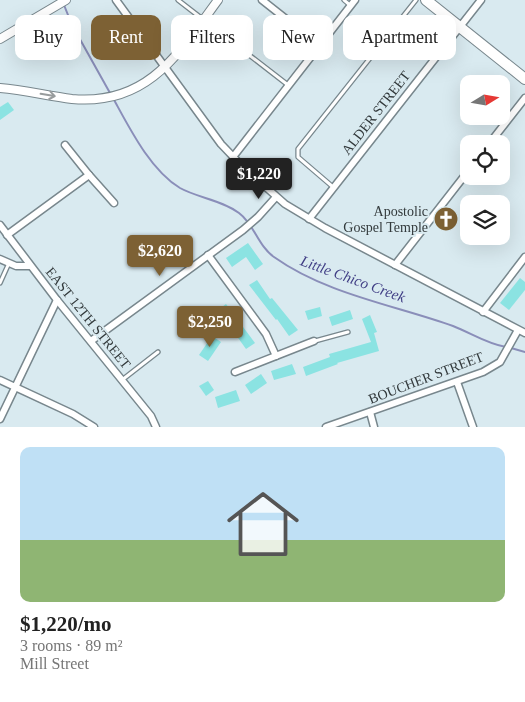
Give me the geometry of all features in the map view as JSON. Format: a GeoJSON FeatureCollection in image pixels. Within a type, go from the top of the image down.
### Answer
{"type":"FeatureCollection","features":[{"type":"Feature","properties":{"kind":"main road"},"geometry":{"type":"LineString","coordinates":[[426,0],[525,79]]}},
{"type":"Feature","properties":{"kind":"street"},"geometry":{"type":"LineString","coordinates":[[0,39],[66,0]]}},
{"type":"Feature","properties":{"kind":"street"},"geometry":{"type":"LineString","coordinates":[[116,0],[221,144],[276,196],[309,218],[522,332]]}},
{"type":"Feature","properties":{"kind":"street"},"geometry":{"type":"LineString","coordinates":[[207,15],[218,0]]}},
{"type":"Feature","properties":{"kind":"street"},"geometry":{"type":"LineString","coordinates":[[262,0],[281,15]]}},
{"type":"Feature","properties":{"kind":"street","name":"ALDER STREET"},"geometry":{"type":"LineString","coordinates":[[309,218],[481,0]]}},
{"type":"Feature","properties":{"kind":"street"},"geometry":{"type":"LineString","coordinates":[[333,28],[353,3]]}},
{"type":"Feature","properties":{"kind":"street"},"geometry":{"type":"LineString","coordinates":[[0,88],[72,99],[100,98],[139,86],[153,78],[173,60]]}},
{"type":"Feature","properties":{"kind":"street"},"geometry":{"type":"LineString","coordinates":[[233,157],[307,60]]}},
{"type":"Feature","properties":{"kind":"street"},"geometry":{"type":"LineString","coordinates":[[496,135],[525,98]]}},
{"type":"Feature","properties":{"kind":"street"},"geometry":{"type":"LineString","coordinates":[[65,145],[88,175],[114,203]]}},
{"type":"Feature","properties":{"kind":"street"},"geometry":{"type":"LineString","coordinates":[[7,235],[88,175]]}},
{"type":"Feature","properties":{"kind":"street"},"geometry":{"type":"LineString","coordinates":[[395,265],[460,182]]}},
{"type":"Feature","properties":{"kind":"street"},"geometry":{"type":"LineString","coordinates":[[91,341],[243,230],[258,217],[276,196]]}},
{"type":"Feature","properties":{"kind":"street","name":"EAST 12TH STREET"},"geometry":{"type":"LineString","coordinates":[[0,225],[30,266],[150,416],[156,427]]}},
{"type":"Feature","properties":{"kind":"street"},"geometry":{"type":"LineString","coordinates":[[208,255],[266,334],[276,356]]}},
{"type":"Feature","properties":{"kind":"street"},"geometry":{"type":"LineString","coordinates":[[483,312],[525,257]]}},
{"type":"Feature","properties":{"kind":"street"},"geometry":{"type":"LineString","coordinates":[[0,259],[16,266],[30,266]]}},
{"type":"Feature","properties":{"kind":"street"},"geometry":{"type":"LineString","coordinates":[[0,419],[57,300]]}},
{"type":"Feature","properties":{"kind":"street","name":"BOUCHER STREET"},"geometry":{"type":"LineString","coordinates":[[326,427],[483,372],[500,362],[522,332]]}},
{"type":"Feature","properties":{"kind":"street"},"geometry":{"type":"LineString","coordinates":[[234,372],[314,341]]}},
{"type":"Feature","properties":{"kind":"street"},"geometry":{"type":"LineString","coordinates":[[0,380],[73,414],[94,427]]}},
{"type":"Feature","properties":{"kind":"street"},"geometry":{"type":"LineString","coordinates":[[456,382],[473,427]]}},
{"type":"Feature","properties":{"kind":"street"},"geometry":{"type":"LineString","coordinates":[[370,412],[374,427]]}},
{"type":"Feature","properties":{"kind":"lane"},"geometry":{"type":"LineString","coordinates":[[178,0],[197,15]]}},
{"type":"Feature","properties":{"kind":"lane"},"geometry":{"type":"LineString","coordinates":[[344,0],[353,3]]}},
{"type":"Feature","properties":{"kind":"lane"},"geometry":{"type":"LineString","coordinates":[[333,188],[298,157],[298,149],[416,0]]}},
{"type":"Feature","properties":{"kind":"lane"},"geometry":{"type":"LineString","coordinates":[[253,58],[288,85]]}},
{"type":"Feature","properties":{"kind":"lane"},"geometry":{"type":"LineString","coordinates":[[0,283],[9,263]]}},
{"type":"Feature","properties":{"kind":"lane"},"geometry":{"type":"LineString","coordinates":[[314,341],[348,332]]}},
{"type":"Feature","properties":{"kind":"lane"},"geometry":{"type":"LineString","coordinates":[[122,380],[158,352]]}},
{"type":"Feature","properties":{"kind":"building"},"geometry":{"type":"Polygon","coordinates":[[[8,102],[14,110],[0,120],[0,107],[8,102]]]}},
{"type":"Feature","properties":{"kind":"building"},"geometry":{"type":"Polygon","coordinates":[[[248,243],[263,264],[255,270],[246,257],[232,267],[226,258],[248,243]]]}},
{"type":"Feature","properties":{"kind":"building"},"geometry":{"type":"Polygon","coordinates":[[[520,278],[525,282],[525,290],[509,310],[500,303],[520,278]]]}},
{"type":"Feature","properties":{"kind":"building"},"geometry":{"type":"Polygon","coordinates":[[[257,280],[270,299],[272,298],[298,330],[289,336],[249,285],[257,280]]]}},
{"type":"Feature","properties":{"kind":"building"},"geometry":{"type":"Polygon","coordinates":[[[226,304],[255,343],[246,349],[218,310],[226,304]]]}},
{"type":"Feature","properties":{"kind":"building"},"geometry":{"type":"Polygon","coordinates":[[[320,307],[322,316],[308,320],[305,311],[320,307]]]}},
{"type":"Feature","properties":{"kind":"building"},"geometry":{"type":"Polygon","coordinates":[[[350,310],[353,319],[332,326],[329,317],[350,310]]]}},
{"type":"Feature","properties":{"kind":"building"},"geometry":{"type":"Polygon","coordinates":[[[370,315],[377,332],[374,333],[379,351],[337,363],[306,376],[303,367],[330,357],[329,354],[371,342],[362,319],[370,315]]]}},
{"type":"Feature","properties":{"kind":"building"},"geometry":{"type":"Polygon","coordinates":[[[212,336],[221,342],[208,361],[199,355],[212,336]]]}},
{"type":"Feature","properties":{"kind":"building"},"geometry":{"type":"Polygon","coordinates":[[[292,364],[296,374],[274,380],[271,371],[292,364]]]}},
{"type":"Feature","properties":{"kind":"building"},"geometry":{"type":"Polygon","coordinates":[[[261,374],[267,383],[251,394],[245,385],[261,374]]]}},
{"type":"Feature","properties":{"kind":"building"},"geometry":{"type":"Polygon","coordinates":[[[208,381],[214,390],[206,396],[199,386],[208,381]]]}},
{"type":"Feature","properties":{"kind":"building"},"geometry":{"type":"Polygon","coordinates":[[[236,390],[240,401],[218,408],[215,397],[236,390]]]}},
{"type":"Feature","properties":{"kind":"waterway","name":"Little Chico Creek"},"geometry":{"type":"LineString","coordinates":[[64,5],[72,25],[110,93]]}},
{"type":"Feature","properties":{"kind":"waterway","name":"Little Chico Creek"},"geometry":{"type":"LineString","coordinates":[[113,98],[141,147],[169,180],[180,188],[225,205],[239,213],[249,223],[264,247],[274,257],[294,270],[338,290],[453,326],[486,341],[506,347]]}},
{"type":"Feature","properties":{"kind":"waterway","name":"Little Chico Creek"},"geometry":{"type":"LineString","coordinates":[[511,348],[525,352]]}},
{"type":"Feature","properties":{"kind":"place","name":"Apostolic Gospel Temple"},"geometry":{"type":"Point","coordinates":[446,219]}}]}
